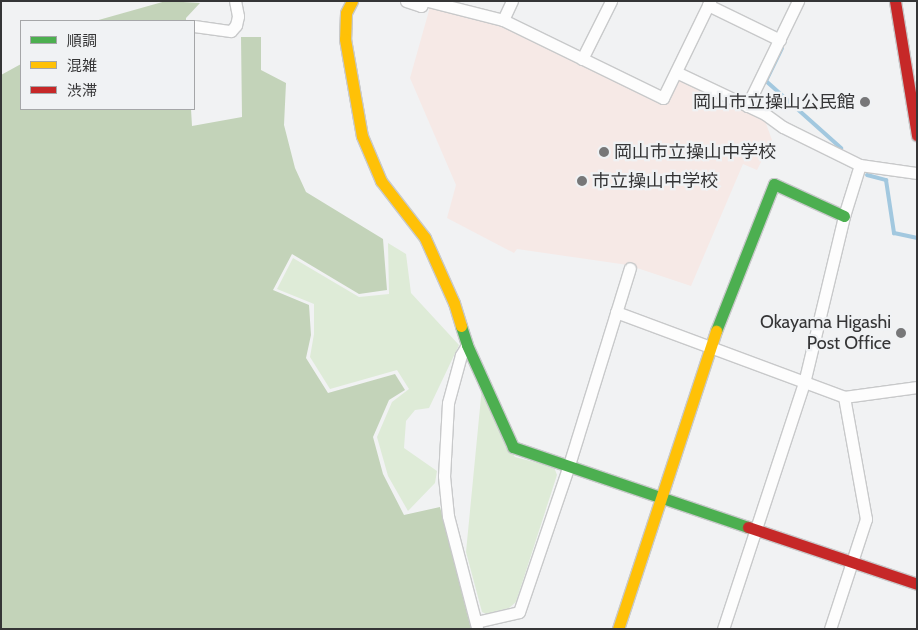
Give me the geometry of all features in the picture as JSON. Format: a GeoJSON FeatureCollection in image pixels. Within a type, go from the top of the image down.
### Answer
{"type":"FeatureCollection","features":[{"type":"Feature","properties":{"kind":"main road"},"geometry":{"type":"LineString","coordinates":[[352,1],[346,13],[345,39],[348,70],[362,136],[381,180],[412,218],[425,238],[454,303],[467,344],[513,448],[917,584]]}},
{"type":"Feature","properties":{"kind":"main road"},"geometry":{"type":"LineString","coordinates":[[894,1],[917,135]]}},
{"type":"Feature","properties":{"kind":"main road"},"geometry":{"type":"LineString","coordinates":[[906,1],[917,66]]}},
{"type":"Feature","properties":{"kind":"main road"},"geometry":{"type":"LineString","coordinates":[[618,629],[709,348],[774,184],[844,216]]}},
{"type":"Feature","properties":{"kind":"street"},"geometry":{"type":"LineString","coordinates":[[195,26],[231,31],[236,25],[238,16],[235,1]]}},
{"type":"Feature","properties":{"kind":"street"},"geometry":{"type":"LineString","coordinates":[[406,1],[421,6],[424,1]]}},
{"type":"Feature","properties":{"kind":"street"},"geometry":{"type":"LineString","coordinates":[[428,1],[503,20],[663,98],[709,3],[780,40]]}},
{"type":"Feature","properties":{"kind":"street"},"geometry":{"type":"LineString","coordinates":[[503,20],[512,1]]}},
{"type":"Feature","properties":{"kind":"street"},"geometry":{"type":"LineString","coordinates":[[582,59],[611,1]]}},
{"type":"Feature","properties":{"kind":"street"},"geometry":{"type":"LineString","coordinates":[[747,106],[798,1]]}},
{"type":"Feature","properties":{"kind":"street"},"geometry":{"type":"LineString","coordinates":[[676,72],[765,114],[783,127],[860,165],[917,173]]}},
{"type":"Feature","properties":{"kind":"street"},"geometry":{"type":"LineString","coordinates":[[723,629],[804,383],[844,216],[860,165]]}},
{"type":"Feature","properties":{"kind":"street"},"geometry":{"type":"LineString","coordinates":[[467,344],[461,355],[448,403],[444,476],[448,516],[476,625],[519,612],[568,468],[630,268]]}},
{"type":"Feature","properties":{"kind":"street"},"geometry":{"type":"LineString","coordinates":[[616,312],[844,397],[917,386]]}},
{"type":"Feature","properties":{"kind":"street"},"geometry":{"type":"LineString","coordinates":[[830,629],[866,519],[844,397]]}},
{"type":"Feature","properties":{"kind":"shaded area","name":"岡山市立操山中学校"},"geometry":{"type":"Polygon","coordinates":[[[430,7],[501,26],[665,105],[678,81],[684,79],[764,118],[772,140],[757,170],[743,164],[691,286],[628,265],[517,249],[514,253],[447,218],[456,185],[410,78],[430,7]]]}},
{"type":"Feature","properties":{"kind":"green space"},"geometry":{"type":"Polygon","coordinates":[[[166,1],[200,3],[186,20],[99,20],[166,1]]]}},
{"type":"Feature","properties":{"kind":"green space"},"geometry":{"type":"Polygon","coordinates":[[[241,37],[261,37],[261,70],[286,83],[284,125],[295,168],[306,192],[383,239],[387,290],[359,294],[292,254],[273,290],[309,305],[311,335],[306,358],[328,393],[395,374],[405,390],[389,400],[373,437],[383,474],[404,515],[440,507],[471,629],[1,629],[1,75],[20,65],[20,110],[191,110],[192,126],[242,117],[241,37]]]}},
{"type":"Feature","properties":{"kind":"green space"},"geometry":{"type":"Polygon","coordinates":[[[388,243],[406,254],[411,293],[459,345],[429,408],[415,410],[406,421],[404,448],[437,471],[435,483],[408,511],[388,476],[377,437],[392,402],[409,389],[397,370],[330,389],[310,357],[314,334],[314,304],[277,289],[293,258],[359,297],[389,294],[388,243]]]}},
{"type":"Feature","properties":{"kind":"green space"},"geometry":{"type":"Polygon","coordinates":[[[482,387],[508,447],[515,457],[554,467],[557,475],[516,602],[509,608],[486,614],[482,612],[466,552],[482,387]]]}},
{"type":"Feature","properties":{"kind":"waterway"},"geometry":{"type":"LineString","coordinates":[[782,48],[766,81],[841,148]]}},
{"type":"Feature","properties":{"kind":"waterway"},"geometry":{"type":"LineString","coordinates":[[867,175],[886,180],[894,233],[917,238]]}},
{"type":"Feature","properties":{"kind":"traffic: fast"},"geometry":{"type":"LineString","coordinates":[[716,331],[774,184],[844,216]]}},
{"type":"Feature","properties":{"kind":"traffic: fast"},"geometry":{"type":"LineString","coordinates":[[461,326],[467,345],[513,447],[748,527]]}},
{"type":"Feature","properties":{"kind":"traffic: slow"},"geometry":{"type":"LineString","coordinates":[[352,1],[346,13],[345,39],[362,136],[381,181],[425,238],[454,303],[461,326]]}},
{"type":"Feature","properties":{"kind":"traffic: slow"},"geometry":{"type":"LineString","coordinates":[[618,629],[716,331]]}},
{"type":"Feature","properties":{"kind":"traffic: jam"},"geometry":{"type":"LineString","coordinates":[[895,1],[917,135]]}},
{"type":"Feature","properties":{"kind":"traffic: jam"},"geometry":{"type":"LineString","coordinates":[[748,527],[917,584]]}},
{"type":"Feature","properties":{"kind":"place","name":"岡山市立操山公民館"},"geometry":{"type":"Point","coordinates":[865,102]}},
{"type":"Feature","properties":{"kind":"place","name":"岡山市立操山中学校"},"geometry":{"type":"Point","coordinates":[604,152]}},
{"type":"Feature","properties":{"kind":"place","name":"市立操山中学校"},"geometry":{"type":"Point","coordinates":[582,181]}},
{"type":"Feature","properties":{"kind":"place","name":"Okayama Higashi Post Office"},"geometry":{"type":"Point","coordinates":[901,333]}}]}
